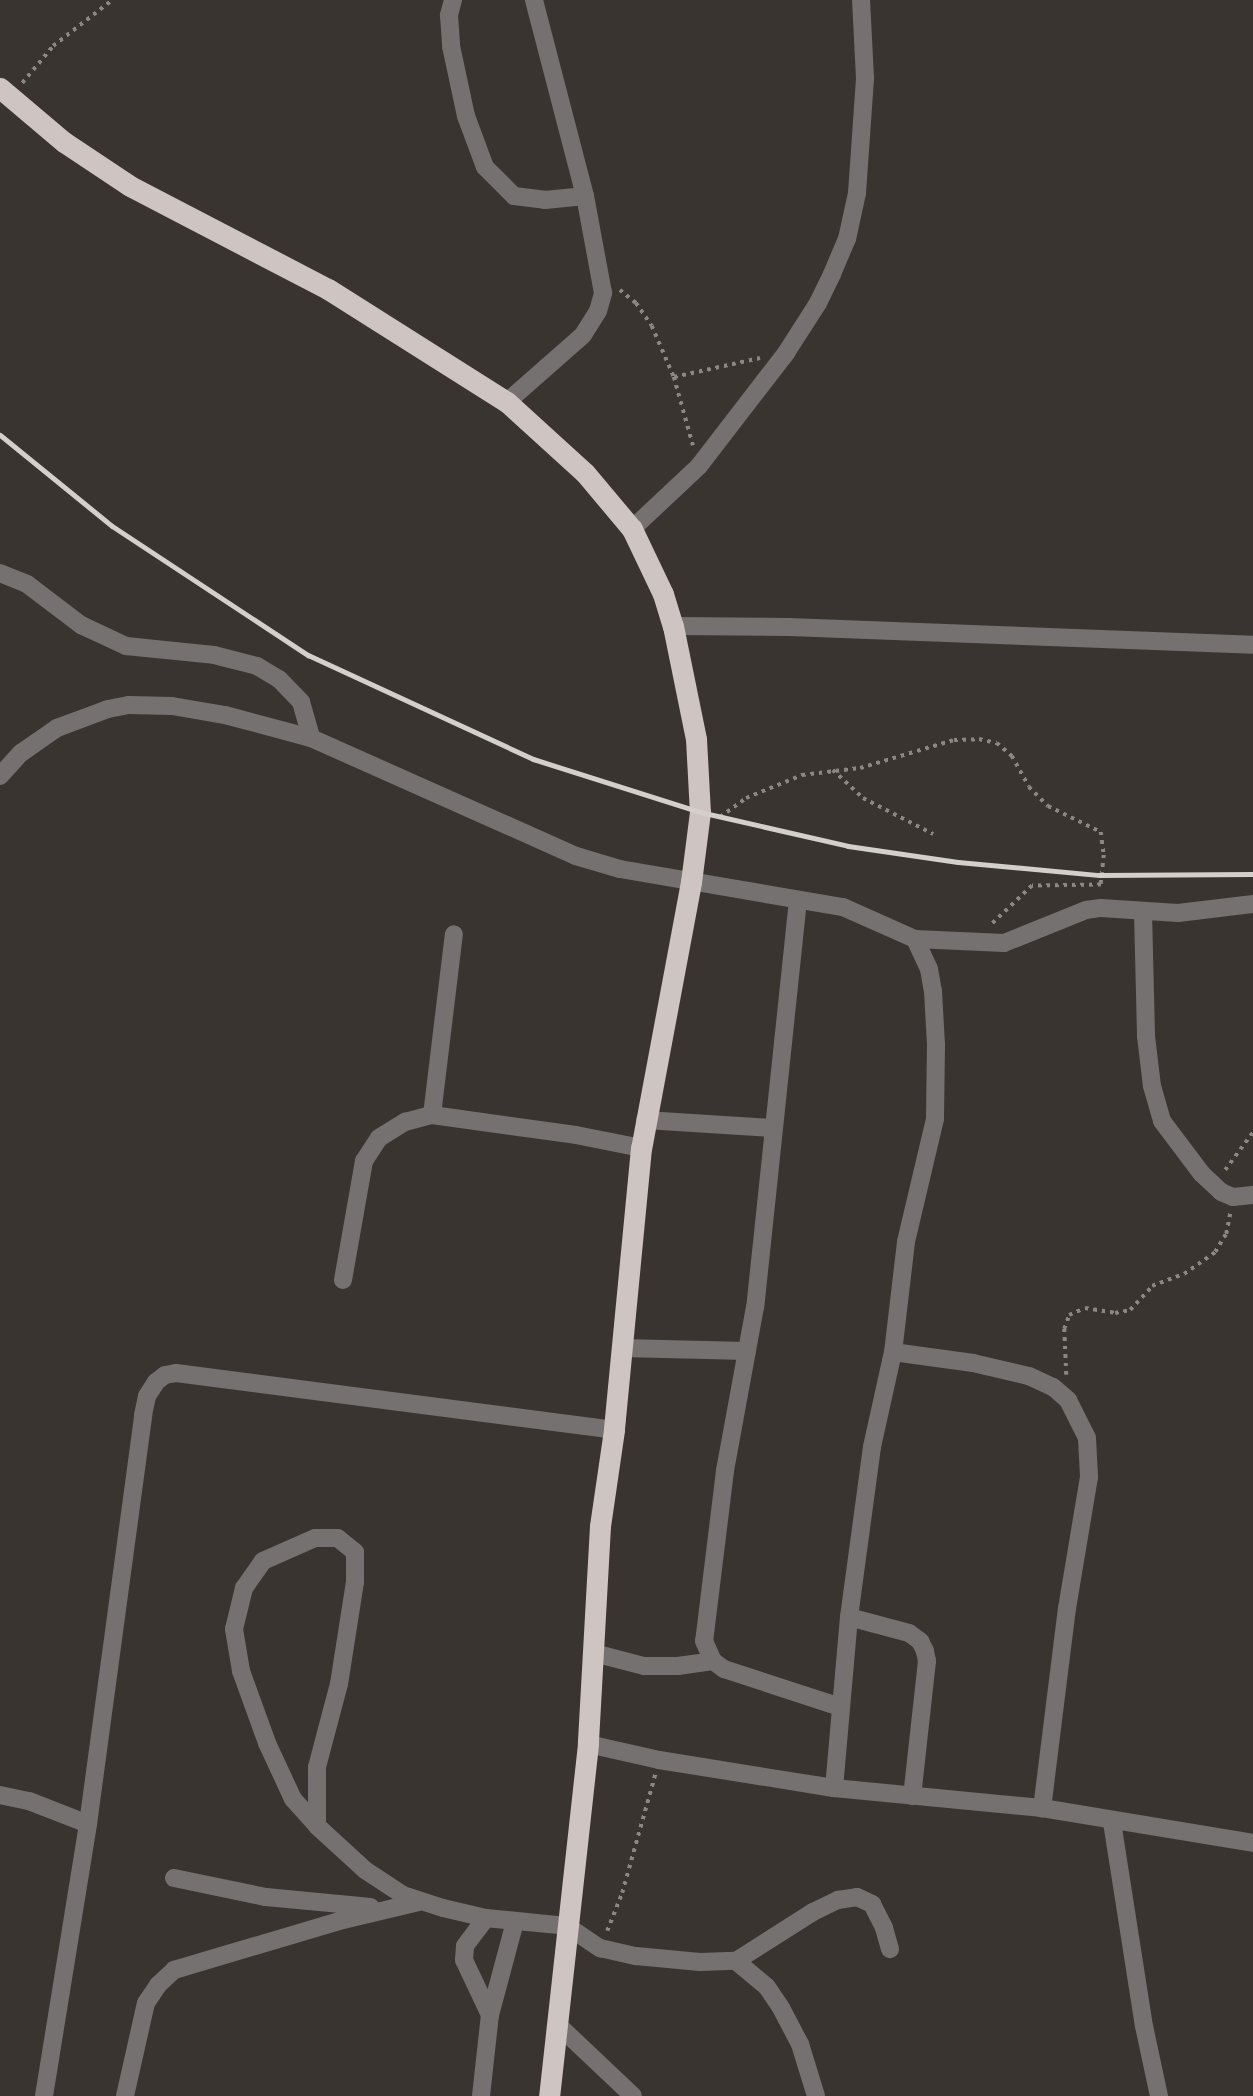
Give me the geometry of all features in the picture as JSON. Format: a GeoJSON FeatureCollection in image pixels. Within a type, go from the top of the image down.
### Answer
{"type":"FeatureCollection","features":[{"type":"Feature","properties":{"kind":"highway"},"geometry":{"type":"LineString","coordinates":[[5,93],[64,142],[130,186],[328,289],[507,402],[585,473],[632,529],[663,594],[674,626],[696,739],[700,812],[691,882],[641,1149],[614,1430],[600,1526],[589,1744],[549,2096]]}},
{"type":"Feature","properties":{"kind":"street"},"geometry":{"type":"LineString","coordinates":[[453,0],[449,15],[451,46],[466,116],[485,167],[496,182],[514,196],[545,200],[585,196]]}},
{"type":"Feature","properties":{"kind":"street"},"geometry":{"type":"LineString","coordinates":[[507,402],[583,335],[598,311],[603,293],[602,275],[585,196],[534,0]]}},
{"type":"Feature","properties":{"kind":"street"},"geometry":{"type":"LineString","coordinates":[[632,529],[699,466],[786,353],[818,303],[832,274],[847,239],[855,205],[865,78],[861,0]]}},
{"type":"Feature","properties":{"kind":"street"},"geometry":{"type":"LineString","coordinates":[[0,573],[27,584],[81,625],[126,646],[214,655],[257,666],[279,679],[301,702],[311,738]]}},
{"type":"Feature","properties":{"kind":"street"},"geometry":{"type":"LineString","coordinates":[[674,626],[789,626],[1253,645]]}},
{"type":"Feature","properties":{"kind":"street"},"geometry":{"type":"LineString","coordinates":[[0,776],[21,753],[57,727],[129,705],[173,706],[225,715],[311,738],[576,856],[691,882],[843,907],[915,939],[1004,943],[1086,910],[1101,908],[1178,913],[1253,904]]}},
{"type":"Feature","properties":{"kind":"street"},"geometry":{"type":"LineString","coordinates":[[798,900],[755,1307],[731,1435],[713,1556],[704,1641],[713,1661],[724,1669],[840,1707]]}},
{"type":"Feature","properties":{"kind":"street"},"geometry":{"type":"LineString","coordinates":[[1143,912],[1146,1036],[1152,1086],[1162,1121],[1202,1174],[1227,1195],[1253,1195]]}},
{"type":"Feature","properties":{"kind":"street"},"geometry":{"type":"LineString","coordinates":[[432,1115],[454,934]]}},
{"type":"Feature","properties":{"kind":"street"},"geometry":{"type":"LineString","coordinates":[[834,1788],[849,1617],[872,1447],[893,1352],[906,1242],[935,1119],[936,1045],[933,991],[929,968],[915,939]]}},
{"type":"Feature","properties":{"kind":"street"},"geometry":{"type":"LineString","coordinates":[[343,1280],[364,1161],[370,1148],[392,1127],[432,1115],[576,1135],[641,1149]]}},
{"type":"Feature","properties":{"kind":"street"},"geometry":{"type":"LineString","coordinates":[[645,1120],[772,1128]]}},
{"type":"Feature","properties":{"kind":"street"},"geometry":{"type":"LineString","coordinates":[[622,1348],[747,1351]]}},
{"type":"Feature","properties":{"kind":"street"},"geometry":{"type":"LineString","coordinates":[[893,1352],[973,1363],[1029,1376],[1053,1387],[1068,1400],[1087,1438],[1089,1477],[1067,1608],[1042,1808]]}},
{"type":"Feature","properties":{"kind":"street"},"geometry":{"type":"LineString","coordinates":[[44,2096],[88,1824],[143,1415],[147,1396],[156,1382],[165,1375],[176,1373],[614,1430]]}},
{"type":"Feature","properties":{"kind":"street"},"geometry":{"type":"LineString","coordinates":[[317,1826],[317,1767],[339,1684],[355,1583],[355,1552],[338,1538],[315,1538],[263,1561],[244,1588],[234,1629],[241,1671],[267,1743],[293,1799],[317,1826],[365,1870],[403,1895],[419,1902],[486,1918],[567,1926],[600,1948],[662,1959],[736,1961],[813,1912],[848,1897],[864,1899],[872,1904],[884,1928],[890,1949]]}},
{"type":"Feature","properties":{"kind":"street"},"geometry":{"type":"LineString","coordinates":[[849,1617],[909,1633],[920,1641],[925,1651],[927,1661],[912,1796]]}},
{"type":"Feature","properties":{"kind":"street"},"geometry":{"type":"LineString","coordinates":[[594,1653],[644,1666],[678,1667],[713,1661]]}},
{"type":"Feature","properties":{"kind":"street"},"geometry":{"type":"LineString","coordinates":[[589,1744],[659,1759],[834,1788],[1042,1808],[1112,1822],[1253,1843]]}},
{"type":"Feature","properties":{"kind":"street"},"geometry":{"type":"LineString","coordinates":[[0,1795],[29,1801],[88,1824]]}},
{"type":"Feature","properties":{"kind":"street"},"geometry":{"type":"LineString","coordinates":[[1112,1822],[1159,2096]]}},
{"type":"Feature","properties":{"kind":"street"},"geometry":{"type":"LineString","coordinates":[[174,1878],[266,1898],[385,1908]]}},
{"type":"Feature","properties":{"kind":"street"},"geometry":{"type":"LineString","coordinates":[[125,2096],[146,2003],[166,1976],[183,1967],[385,1908],[419,1902]]}},
{"type":"Feature","properties":{"kind":"street"},"geometry":{"type":"LineString","coordinates":[[486,1918],[465,1946],[464,1960],[490,2015]]}},
{"type":"Feature","properties":{"kind":"street"},"geometry":{"type":"LineString","coordinates":[[481,2096],[490,2015],[515,1922]]}},
{"type":"Feature","properties":{"kind":"street"},"geometry":{"type":"LineString","coordinates":[[736,1961],[767,1987],[781,2008],[800,2044],[816,2096]]}},
{"type":"Feature","properties":{"kind":"street"},"geometry":{"type":"LineString","coordinates":[[558,2025],[633,2096]]}},
{"type":"Feature","properties":{"kind":"path"},"geometry":{"type":"LineString","coordinates":[[5,93],[53,46],[112,0]]}},
{"type":"Feature","properties":{"kind":"path"},"geometry":{"type":"LineString","coordinates":[[602,275],[636,303],[652,326],[674,377],[699,466]]}},
{"type":"Feature","properties":{"kind":"path"},"geometry":{"type":"LineString","coordinates":[[674,377],[786,353]]}},
{"type":"Feature","properties":{"kind":"path"},"geometry":{"type":"LineString","coordinates":[[697,834],[728,809],[762,790],[802,775],[860,768],[954,740],[979,739],[997,743],[1012,755],[1029,787],[1048,806],[1101,832],[1104,855],[1101,885],[1032,886],[976,943]]}},
{"type":"Feature","properties":{"kind":"path"},"geometry":{"type":"LineString","coordinates":[[833,770],[863,798],[933,834]]}},
{"type":"Feature","properties":{"kind":"path"},"geometry":{"type":"LineString","coordinates":[[1068,1400],[1063,1352],[1064,1329],[1069,1315],[1085,1308],[1124,1313],[1152,1286],[1184,1274],[1222,1243],[1227,1195],[1226,1167],[1250,1140],[1253,1132]]}},
{"type":"Feature","properties":{"kind":"path"},"geometry":{"type":"LineString","coordinates":[[600,1948],[622,1893],[659,1759]]}},
{"type":"Feature","properties":{"kind":"railway"},"geometry":{"type":"LineString","coordinates":[[0,435],[112,526],[308,655],[533,759],[700,812],[848,846],[958,862],[1099,875],[1253,874]]}}]}
